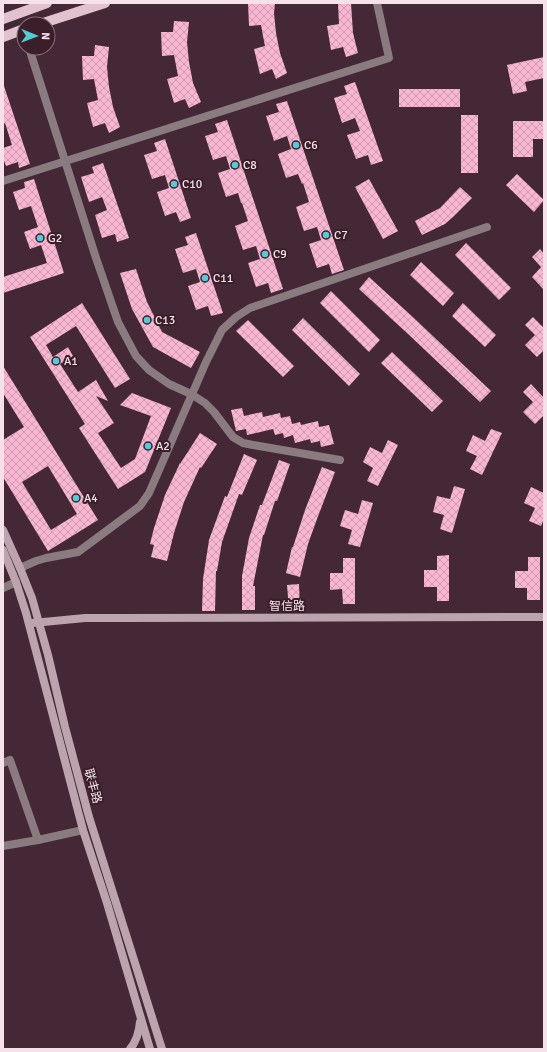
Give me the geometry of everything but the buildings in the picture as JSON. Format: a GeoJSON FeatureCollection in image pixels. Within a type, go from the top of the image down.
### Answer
{"type":"FeatureCollection","features":[{"type":"Feature","properties":{"kind":"main road"},"geometry":{"type":"LineString","coordinates":[[3,19],[47,3]]}},
{"type":"Feature","properties":{"kind":"main road"},"geometry":{"type":"LineString","coordinates":[[56,19],[105,3]]}},
{"type":"Feature","properties":{"kind":"main road"},"geometry":{"type":"LineString","coordinates":[[3,37],[16,33]]}},
{"type":"Feature","properties":{"kind":"main road","name":"联丰路"},"geometry":{"type":"LineString","coordinates":[[3,530],[32,598],[50,662],[65,728],[89,817],[162,1047]]}},
{"type":"Feature","properties":{"kind":"main road","name":"联丰路"},"geometry":{"type":"LineString","coordinates":[[3,550],[16,582],[30,626],[83,830],[107,903],[150,1049]]}},
{"type":"Feature","properties":{"kind":"main road","name":"智信路"},"geometry":{"type":"LineString","coordinates":[[30,626],[85,618],[544,618]]}},
{"type":"Feature","properties":{"kind":"main road","name":"智信路"},"geometry":{"type":"LineString","coordinates":[[39,625],[117,622],[544,622]]}},
{"type":"Feature","properties":{"kind":"main road"},"geometry":{"type":"LineString","coordinates":[[130,1049],[136,1041],[138,1033],[140,1023],[139,1011]]}},
{"type":"Feature","properties":{"kind":"street"},"geometry":{"type":"LineString","coordinates":[[3,181],[389,58],[377,3]]}},
{"type":"Feature","properties":{"kind":"street"},"geometry":{"type":"LineString","coordinates":[[32,56],[118,322],[136,356],[149,370],[169,384],[192,394],[205,403],[214,412],[233,437],[243,443],[340,460]]}},
{"type":"Feature","properties":{"kind":"street"},"geometry":{"type":"LineString","coordinates":[[20,568],[46,558],[78,552],[140,506],[149,493],[206,362],[222,330],[236,317],[250,308],[487,227]]}},
{"type":"Feature","properties":{"kind":"street"},"geometry":{"type":"LineString","coordinates":[[3,588],[16,582]]}},
{"type":"Feature","properties":{"kind":"street"},"geometry":{"type":"LineString","coordinates":[[3,763],[10,760],[38,840]]}},
{"type":"Feature","properties":{"kind":"street"},"geometry":{"type":"LineString","coordinates":[[3,846],[83,830]]}},
{"type":"Feature","properties":{"kind":"place","name":"C6"},"geometry":{"type":"Point","coordinates":[296,145]}},
{"type":"Feature","properties":{"kind":"place","name":"C8"},"geometry":{"type":"Point","coordinates":[235,165]}},
{"type":"Feature","properties":{"kind":"place","name":"C10"},"geometry":{"type":"Point","coordinates":[174,184]}},
{"type":"Feature","properties":{"kind":"place","name":"C7"},"geometry":{"type":"Point","coordinates":[326,235]}},
{"type":"Feature","properties":{"kind":"place","name":"G2"},"geometry":{"type":"Point","coordinates":[40,238]}},
{"type":"Feature","properties":{"kind":"place","name":"C9"},"geometry":{"type":"Point","coordinates":[265,254]}},
{"type":"Feature","properties":{"kind":"place","name":"C11"},"geometry":{"type":"Point","coordinates":[205,278]}},
{"type":"Feature","properties":{"kind":"place","name":"C13"},"geometry":{"type":"Point","coordinates":[147,320]}},
{"type":"Feature","properties":{"kind":"place","name":"A1"},"geometry":{"type":"Point","coordinates":[56,361]}},
{"type":"Feature","properties":{"kind":"place","name":"A2"},"geometry":{"type":"Point","coordinates":[148,446]}},
{"type":"Feature","properties":{"kind":"place","name":"A4"},"geometry":{"type":"Point","coordinates":[76,498]}}]}
